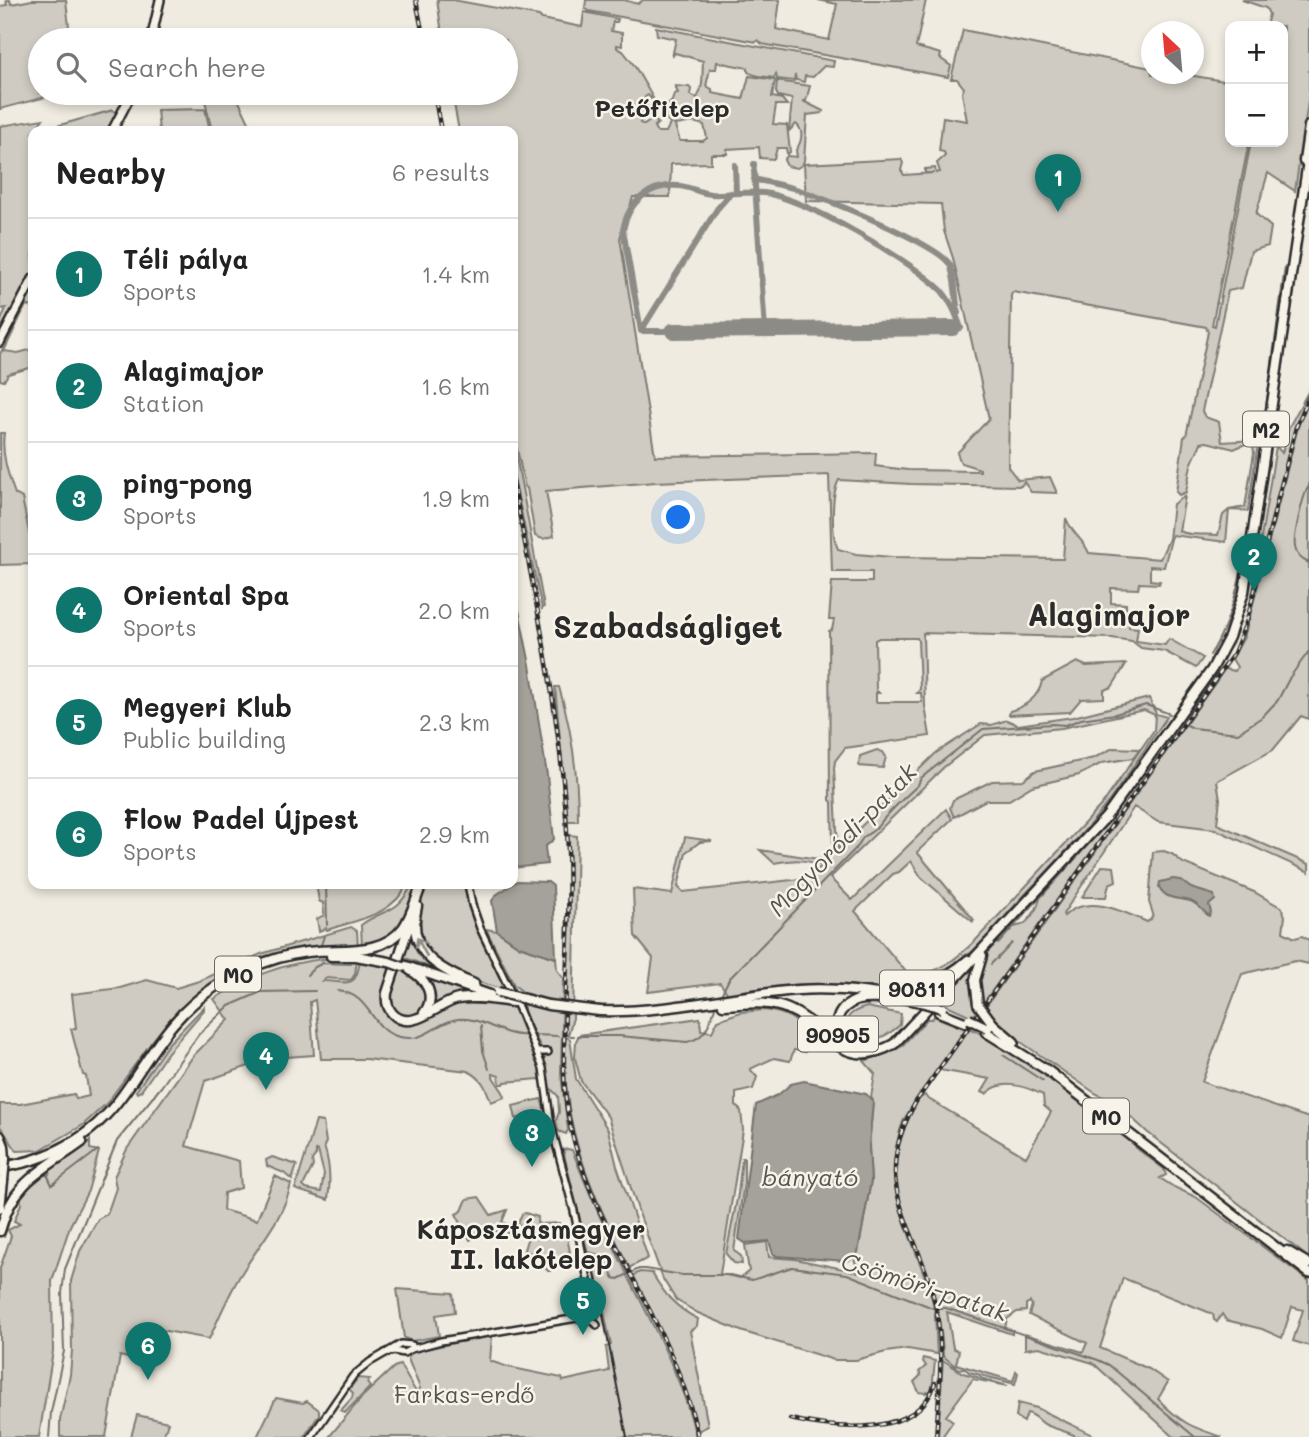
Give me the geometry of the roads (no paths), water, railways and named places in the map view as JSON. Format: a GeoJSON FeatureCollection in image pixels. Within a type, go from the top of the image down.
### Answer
{"type":"FeatureCollection","features":[{"type":"Feature","properties":{"kind":"highway","name":"M2"},"geometry":{"type":"LineString","coordinates":[[924,1005],[975,954],[1103,814],[1175,718],[1216,650],[1235,606],[1242,578],[1309,126]]}},
{"type":"Feature","properties":{"kind":"highway","name":"M2"},"geometry":{"type":"LineString","coordinates":[[924,1005],[996,937],[1106,817],[1222,651],[1244,592],[1309,154]]}},
{"type":"Feature","properties":{"kind":"highway"},"geometry":{"type":"LineString","coordinates":[[421,889],[386,997],[394,1015],[412,1020],[453,1000],[499,996]]}},
{"type":"Feature","properties":{"kind":"highway"},"geometry":{"type":"LineString","coordinates":[[359,953],[396,935],[419,895]]}},
{"type":"Feature","properties":{"kind":"highway"},"geometry":{"type":"LineString","coordinates":[[419,895],[415,925],[423,952],[436,966],[474,984]]}},
{"type":"Feature","properties":{"kind":"highway"},"geometry":{"type":"LineString","coordinates":[[989,1028],[978,1004],[976,969],[986,949],[996,937]]}},
{"type":"Feature","properties":{"kind":"highway","name":"M0"},"geometry":{"type":"LineString","coordinates":[[0,1170],[50,1154],[92,1128],[117,1103],[176,1021],[197,1001],[221,983],[273,960],[303,953],[337,950],[359,953],[390,960],[499,996],[600,1014]]}},
{"type":"Feature","properties":{"kind":"highway","name":"M0"},"geometry":{"type":"LineString","coordinates":[[0,1170],[43,1162],[79,1144],[116,1112],[171,1035],[188,1016],[212,996],[241,978],[274,964],[359,953]]}},
{"type":"Feature","properties":{"kind":"highway","name":"90811"},"geometry":{"type":"LineString","coordinates":[[850,990],[895,991],[918,988],[949,974],[975,954]]}},
{"type":"Feature","properties":{"kind":"highway"},"geometry":{"type":"LineString","coordinates":[[404,965],[417,974],[430,993],[427,1009],[412,1020]]}},
{"type":"Feature","properties":{"kind":"highway","name":"M0"},"geometry":{"type":"LineString","coordinates":[[404,965],[474,984],[516,1006],[557,1012],[600,1014],[823,993],[924,1005]]}},
{"type":"Feature","properties":{"kind":"highway","name":"M0"},"geometry":{"type":"LineString","coordinates":[[724,1002],[799,990],[850,990],[924,1005],[989,1028],[1014,1042],[1070,1082],[1309,1271]]}},
{"type":"Feature","properties":{"kind":"highway","name":"90905"},"geometry":{"type":"LineString","coordinates":[[885,999],[858,1000],[846,1006],[839,1014],[836,1024],[842,1040],[865,1049],[887,1043],[900,1034],[924,1005]]}},
{"type":"Feature","properties":{"kind":"highway"},"geometry":{"type":"LineString","coordinates":[[724,1002],[784,1007],[803,1017],[835,1045],[863,1053],[878,1051],[894,1044],[924,1005]]}},
{"type":"Feature","properties":{"kind":"highway","name":"M0"},"geometry":{"type":"LineString","coordinates":[[989,1028],[1309,1271]]}},
{"type":"Feature","properties":{"kind":"highway"},"geometry":{"type":"LineString","coordinates":[[0,1136],[5,1159],[0,1208]]}},
{"type":"Feature","properties":{"kind":"highway"},"geometry":{"type":"LineString","coordinates":[[0,1231],[10,1202],[25,1182],[44,1166],[79,1144]]}},
{"type":"Feature","properties":{"kind":"main road"},"geometry":{"type":"LineString","coordinates":[[153,28],[159,1]]}},
{"type":"Feature","properties":{"kind":"main road"},"geometry":{"type":"LineString","coordinates":[[115,126],[126,105]]}},
{"type":"Feature","properties":{"kind":"main road"},"geometry":{"type":"LineString","coordinates":[[0,342],[28,289]]}},
{"type":"Feature","properties":{"kind":"main road"},"geometry":{"type":"LineString","coordinates":[[309,1437],[353,1376],[385,1353],[399,1349],[403,1353],[407,1348],[441,1341],[595,1315],[574,1211],[551,1125],[542,1064],[479,928],[470,889]]}},
{"type":"Feature","properties":{"kind":"main road"},"geometry":{"type":"LineString","coordinates":[[538,1052],[547,1053],[542,1064]]}},
{"type":"Feature","properties":{"kind":"main road"},"geometry":{"type":"LineString","coordinates":[[579,1317],[589,1311],[592,1302]]}},
{"type":"Feature","properties":{"kind":"main road"},"geometry":{"type":"LineString","coordinates":[[579,1317],[590,1319],[597,1325]]}},
{"type":"Feature","properties":{"kind":"water"},"geometry":{"type":"Polygon","coordinates":[[[518,606],[547,775],[554,839],[545,847],[547,864],[518,867],[518,606]]]}},
{"type":"Feature","properties":{"kind":"water"},"geometry":{"type":"Polygon","coordinates":[[[1173,879],[1214,895],[1215,900],[1209,905],[1209,916],[1193,902],[1169,897],[1162,891],[1160,882],[1173,879]]]}},
{"type":"Feature","properties":{"kind":"water"},"geometry":{"type":"Polygon","coordinates":[[[518,881],[548,882],[553,886],[556,958],[519,946],[497,931],[492,901],[505,889],[518,889],[518,881]]]}},
{"type":"Feature","properties":{"kind":"water","name":"bányató"},"geometry":{"type":"Polygon","coordinates":[[[804,1081],[866,1094],[873,1101],[869,1147],[871,1181],[858,1252],[854,1258],[846,1261],[777,1256],[773,1254],[769,1241],[745,1243],[739,1239],[756,1105],[778,1095],[791,1084],[804,1081]]]}},
{"type":"Feature","properties":{"kind":"waterway"},"geometry":{"type":"LineString","coordinates":[[1235,632],[1247,597],[1255,559],[1309,184]]}},
{"type":"Feature","properties":{"kind":"waterway"},"geometry":{"type":"LineString","coordinates":[[1210,655],[1230,611],[1244,560],[1285,267]]}},
{"type":"Feature","properties":{"kind":"waterway"},"geometry":{"type":"LineString","coordinates":[[1309,486],[1301,506],[1295,542],[1298,555],[1309,563]]}},
{"type":"Feature","properties":{"kind":"waterway"},"geometry":{"type":"LineString","coordinates":[[998,944],[1110,820],[1210,680],[1231,641]]}},
{"type":"Feature","properties":{"kind":"waterway","name":"Mogyoródi-patak"},"geometry":{"type":"LineString","coordinates":[[1181,722],[1193,728],[1238,733],[1262,717],[1278,700],[1290,677],[1309,651]]}},
{"type":"Feature","properties":{"kind":"waterway","name":"Mogyoródi-patak"},"geometry":{"type":"LineString","coordinates":[[720,997],[729,979],[862,839],[876,829],[918,785],[921,778],[983,729],[1066,725],[1081,719],[1115,714],[1146,705],[1170,714]]}},
{"type":"Feature","properties":{"kind":"waterway"},"geometry":{"type":"LineString","coordinates":[[326,889],[327,925]]}},
{"type":"Feature","properties":{"kind":"waterway"},"geometry":{"type":"LineString","coordinates":[[321,945],[324,936]]}},
{"type":"Feature","properties":{"kind":"waterway"},"geometry":{"type":"LineString","coordinates":[[997,959],[1012,943]]}},
{"type":"Feature","properties":{"kind":"waterway"},"geometry":{"type":"LineString","coordinates":[[991,964],[995,960]]}},
{"type":"Feature","properties":{"kind":"waterway"},"geometry":{"type":"LineString","coordinates":[[315,967],[323,963],[351,964]]}},
{"type":"Feature","properties":{"kind":"waterway"},"geometry":{"type":"LineString","coordinates":[[307,975],[315,967]]}},
{"type":"Feature","properties":{"kind":"waterway","name":"Mogyoródi-patak"},"geometry":{"type":"LineString","coordinates":[[49,1437],[51,1412],[64,1351],[62,1293],[65,1269],[117,1141],[199,1034],[229,1006],[261,992],[315,991]]}},
{"type":"Feature","properties":{"kind":"waterway","name":"Mogyoródi-patak"},"geometry":{"type":"LineString","coordinates":[[338,991],[357,998],[380,1026],[396,1036],[415,1038],[458,1019],[483,1023],[508,1033],[526,1035]]}},
{"type":"Feature","properties":{"kind":"waterway","name":"Mogyoródi-patak"},"geometry":{"type":"LineString","coordinates":[[578,1036],[619,1036],[687,1042],[703,1033],[716,1005]]}},
{"type":"Feature","properties":{"kind":"waterway","name":"Csömöri-patak"},"geometry":{"type":"LineString","coordinates":[[481,1026],[483,1051],[489,1069]]}},
{"type":"Feature","properties":{"kind":"waterway","name":"Mogyoródi-patak"},"geometry":{"type":"LineString","coordinates":[[534,1035],[558,1036]]}},
{"type":"Feature","properties":{"kind":"waterway"},"geometry":{"type":"LineString","coordinates":[[1003,1055],[1043,1081]]}},
{"type":"Feature","properties":{"kind":"waterway"},"geometry":{"type":"LineString","coordinates":[[46,1172],[52,1185],[98,1150]]}},
{"type":"Feature","properties":{"kind":"waterway"},"geometry":{"type":"LineString","coordinates":[[14,1160],[38,1153]]}},
{"type":"Feature","properties":{"kind":"waterway"},"geometry":{"type":"LineString","coordinates":[[4,1237],[12,1212],[25,1190]]}},
{"type":"Feature","properties":{"kind":"waterway","name":"Csömöri-patak"},"geometry":{"type":"LineString","coordinates":[[589,1252],[602,1256],[614,1278],[618,1279],[639,1269],[682,1275],[730,1275],[752,1280],[792,1267],[847,1274],[933,1308],[946,1308],[1109,1365],[1195,1437]]}},
{"type":"Feature","properties":{"kind":"tram line"},"geometry":{"type":"LineString","coordinates":[[593,1264],[627,1437]]}},
{"type":"Feature","properties":{"kind":"railway"},"geometry":{"type":"LineString","coordinates":[[416,0],[422,28]]}},
{"type":"Feature","properties":{"kind":"railway"},"geometry":{"type":"LineString","coordinates":[[436,105],[440,126]]}},
{"type":"Feature","properties":{"kind":"railway"},"geometry":{"type":"LineString","coordinates":[[936,1437],[940,1341],[936,1308],[928,1279],[901,1206],[896,1182],[896,1158],[902,1131],[917,1100],[1234,653],[1247,620],[1296,427],[1309,397]]}},
{"type":"Feature","properties":{"kind":"railway"},"geometry":{"type":"LineString","coordinates":[[518,508],[547,665],[565,804],[569,891],[564,1062],[568,1115],[594,1198],[671,1354],[687,1395],[698,1437]]}},
{"type":"Feature","properties":{"kind":"railway"},"geometry":{"type":"LineString","coordinates":[[790,1419],[853,1427],[895,1421],[912,1413],[926,1401],[935,1383]]}},
{"type":"Feature","properties":{"kind":"place","name":"Téli pálya"},"geometry":{"type":"Point","coordinates":[1058,212]}},
{"type":"Feature","properties":{"kind":"place","name":"Alagimajor"},"geometry":{"type":"Point","coordinates":[1254,591]}},
{"type":"Feature","properties":{"kind":"place","name":"Oriental Spa"},"geometry":{"type":"Point","coordinates":[266,1090]}},
{"type":"Feature","properties":{"kind":"place","name":"ping-pong"},"geometry":{"type":"Point","coordinates":[532,1167]}},
{"type":"Feature","properties":{"kind":"place","name":"Megyeri Klub"},"geometry":{"type":"Point","coordinates":[583,1335]}},
{"type":"Feature","properties":{"kind":"place","name":"Flow Padel Újpest"},"geometry":{"type":"Point","coordinates":[148,1380]}},
{"type":"Feature","properties":{"kind":"district","name":"Petőfitelep"},"geometry":{"type":"Point","coordinates":[662,107]}},
{"type":"Feature","properties":{"kind":"district","name":"Alagimajor"},"geometry":{"type":"Point","coordinates":[1109,614]}},
{"type":"Feature","properties":{"kind":"district","name":"Szabadságliget"},"geometry":{"type":"Point","coordinates":[668,626]}},
{"type":"Feature","properties":{"kind":"district","name":"Káposztásmegyer II. lakótelep"},"geometry":{"type":"Point","coordinates":[531,1244]}},
{"type":"Feature","properties":{"kind":"park label","name":"Farkas-erdő"},"geometry":{"type":"Point","coordinates":[464,1394]}}]}
